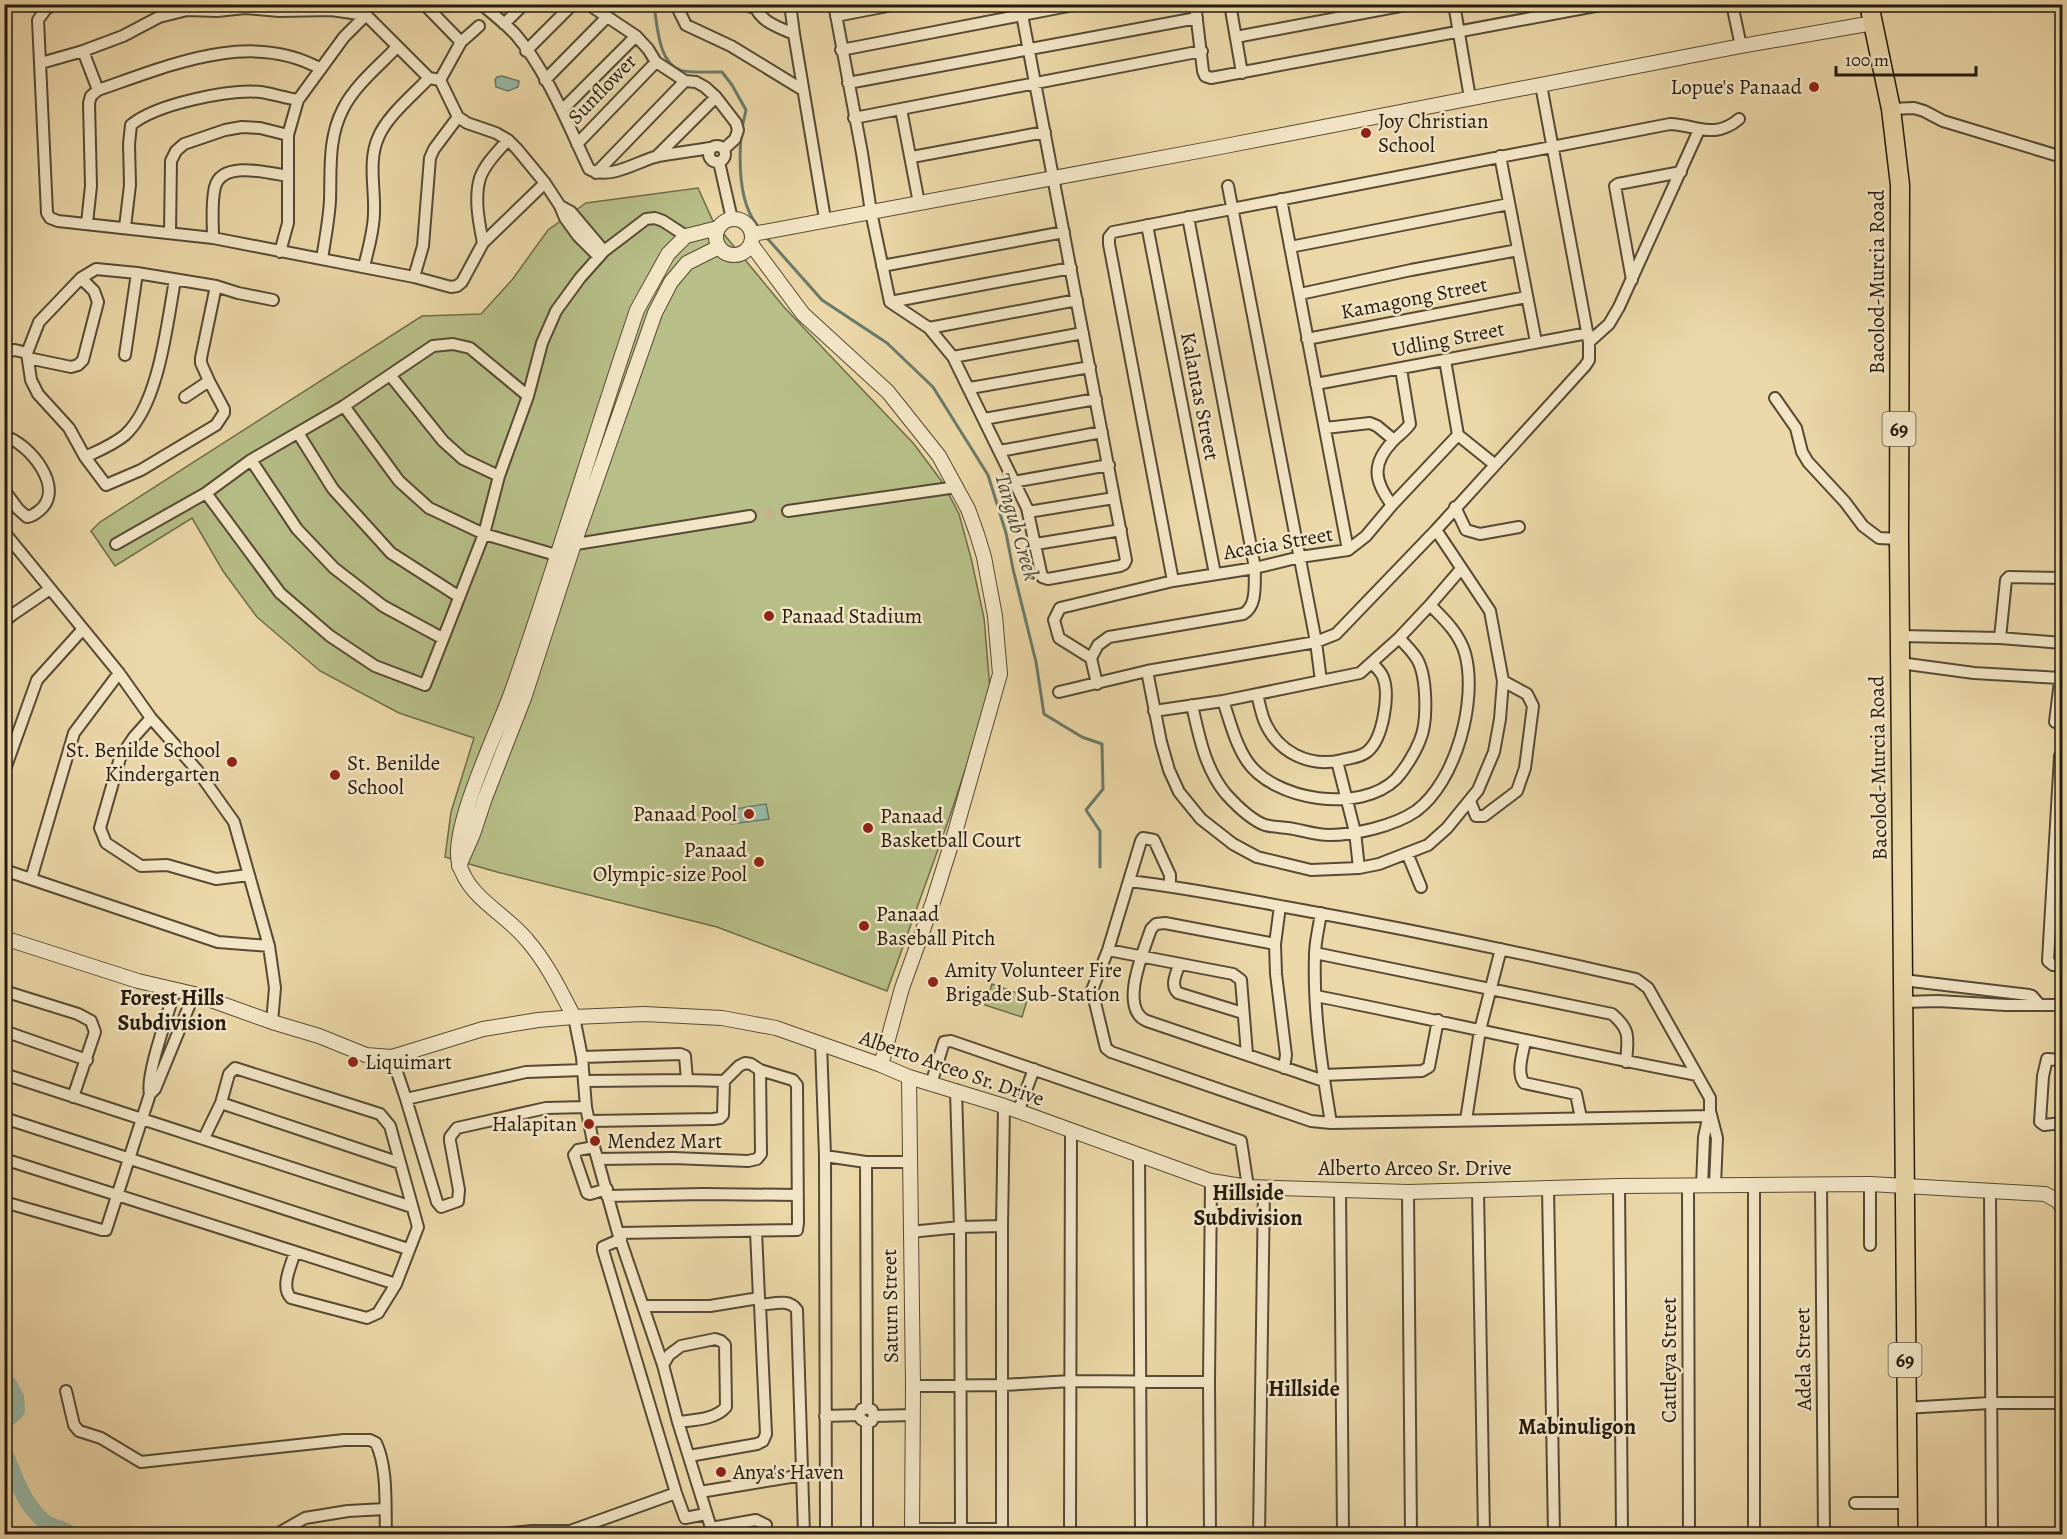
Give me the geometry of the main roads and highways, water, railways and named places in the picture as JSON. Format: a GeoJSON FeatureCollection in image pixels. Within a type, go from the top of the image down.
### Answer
{"type":"FeatureCollection","features":[{"type":"Feature","properties":{"kind":"main road","name":"Bacolod-Murcia Road"},"geometry":{"type":"LineString","coordinates":[[1869,4],[1891,110],[1900,185],[1899,539],[1904,1002],[1905,1408],[1908,1534]]}},
{"type":"Feature","properties":{"kind":"waterway","name":"Tangub Creek"},"geometry":{"type":"LineString","coordinates":[[644,4],[654,7],[660,43],[667,60],[673,66],[688,72],[722,72],[746,110],[742,128]]}},
{"type":"Feature","properties":{"kind":"waterway","name":"Tangub Creek"},"geometry":{"type":"LineString","coordinates":[[741,135],[740,170],[744,194],[751,216],[757,225]]}},
{"type":"Feature","properties":{"kind":"waterway","name":"Tangub Creek"},"geometry":{"type":"LineString","coordinates":[[767,238],[822,300],[887,343],[933,387],[988,475],[1006,533],[1036,662],[1044,714],[1082,737],[1102,744],[1103,789],[1086,810],[1100,831],[1100,867]]}},
{"type":"Feature","properties":{"kind":"waterway"},"geometry":{"type":"LineString","coordinates":[[4,1384],[9,1384],[16,1397],[17,1411],[4,1422]]}},
{"type":"Feature","properties":{"kind":"waterway"},"geometry":{"type":"LineString","coordinates":[[4,1451],[20,1489],[31,1507],[45,1522],[70,1534]]}},
{"type":"Feature","properties":{"kind":"tunnel"},"geometry":{"type":"LineString","coordinates":[[750,516],[788,511]]}},
{"type":"Feature","properties":{"kind":"place","name":"Lopue's Panaad"},"geometry":{"type":"Point","coordinates":[1814,87]}},
{"type":"Feature","properties":{"kind":"place","name":"Joy Christian School"},"geometry":{"type":"Point","coordinates":[1366,133]}},
{"type":"Feature","properties":{"kind":"place","name":"Panaad Stadium"},"geometry":{"type":"Point","coordinates":[769,616]}},
{"type":"Feature","properties":{"kind":"place","name":"St. Benilde School Kindergarten"},"geometry":{"type":"Point","coordinates":[232,762]}},
{"type":"Feature","properties":{"kind":"place","name":"St. Benilde School"},"geometry":{"type":"Point","coordinates":[335,775]}},
{"type":"Feature","properties":{"kind":"place","name":"Panaad Pool"},"geometry":{"type":"Point","coordinates":[749,814]}},
{"type":"Feature","properties":{"kind":"place","name":"Panaad Basketball Court"},"geometry":{"type":"Point","coordinates":[868,828]}},
{"type":"Feature","properties":{"kind":"place","name":"Panaad Olympic-size Pool"},"geometry":{"type":"Point","coordinates":[759,862]}},
{"type":"Feature","properties":{"kind":"place","name":"Panaad Baseball Pitch"},"geometry":{"type":"Point","coordinates":[864,926]}},
{"type":"Feature","properties":{"kind":"place","name":"Amity Volunteer Fire Brigade Sub-Station"},"geometry":{"type":"Point","coordinates":[933,982]}},
{"type":"Feature","properties":{"kind":"place","name":"Liquimart"},"geometry":{"type":"Point","coordinates":[353,1062]}},
{"type":"Feature","properties":{"kind":"place","name":"Halapitan"},"geometry":{"type":"Point","coordinates":[589,1124]}},
{"type":"Feature","properties":{"kind":"place","name":"Mendez Mart"},"geometry":{"type":"Point","coordinates":[595,1141]}},
{"type":"Feature","properties":{"kind":"place","name":"Anya's Haven"},"geometry":{"type":"Point","coordinates":[721,1472]}},
{"type":"Feature","properties":{"kind":"district","name":"Forest Hills Subdivision"},"geometry":{"type":"Point","coordinates":[172,1010]}},
{"type":"Feature","properties":{"kind":"district","name":"Hillside Subdivision"},"geometry":{"type":"Point","coordinates":[1248,1206]}},
{"type":"Feature","properties":{"kind":"district","name":"Hillside"},"geometry":{"type":"Point","coordinates":[1304,1389]}},
{"type":"Feature","properties":{"kind":"district","name":"Mabinuligon"},"geometry":{"type":"Point","coordinates":[1577,1427]}}]}
